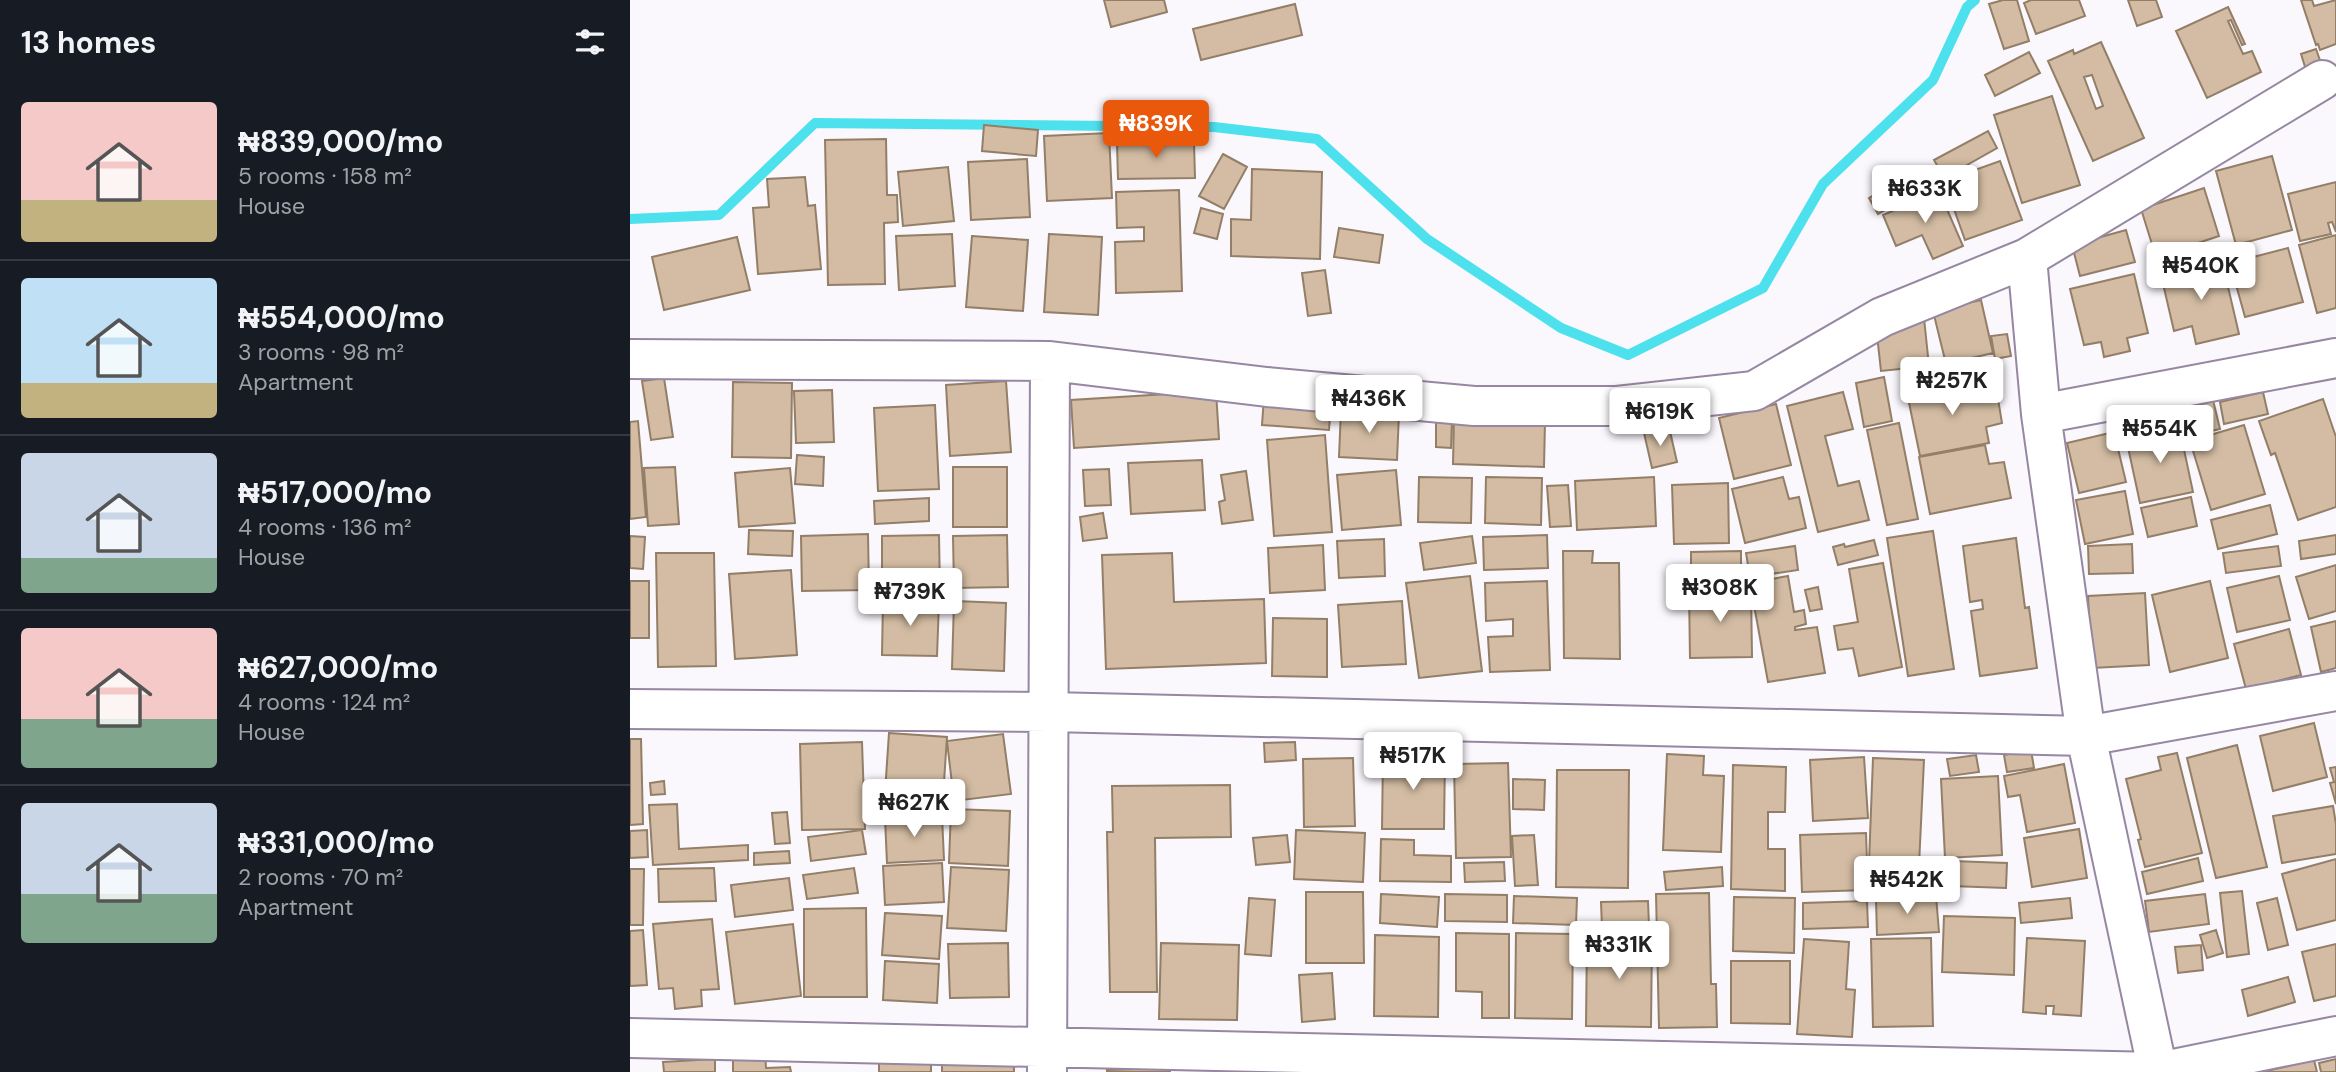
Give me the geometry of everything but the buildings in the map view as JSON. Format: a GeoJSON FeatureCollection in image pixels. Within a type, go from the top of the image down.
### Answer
{"type":"FeatureCollection","features":[{"type":"Feature","properties":{"kind":"street"},"geometry":{"type":"LineString","coordinates":[[630,359],[1049,361],[1267,387],[1474,406],[1617,406],[1754,391],[1882,317],[2027,258],[2322,80]]}},
{"type":"Feature","properties":{"kind":"street"},"geometry":{"type":"LineString","coordinates":[[2027,258],[2041,414],[2086,736],[2158,1072]]}},
{"type":"Feature","properties":{"kind":"street"},"geometry":{"type":"LineString","coordinates":[[2041,414],[2336,358]]}},
{"type":"Feature","properties":{"kind":"street"},"geometry":{"type":"LineString","coordinates":[[1047,1060],[1049,361]]}},
{"type":"Feature","properties":{"kind":"street"},"geometry":{"type":"LineString","coordinates":[[630,709],[1050,712],[2086,736],[2336,691]]}},
{"type":"Feature","properties":{"kind":"street"},"geometry":{"type":"LineString","coordinates":[[630,1038],[1047,1060],[2158,1072],[2336,1036]]}},
{"type":"Feature","properties":{"kind":"waterway"},"geometry":{"type":"LineString","coordinates":[[630,219],[719,215],[815,123],[1214,127],[1317,139],[1427,239],[1561,328],[1628,355],[1763,288],[1823,184],[1933,80],[1967,7],[1975,0]]}}]}
